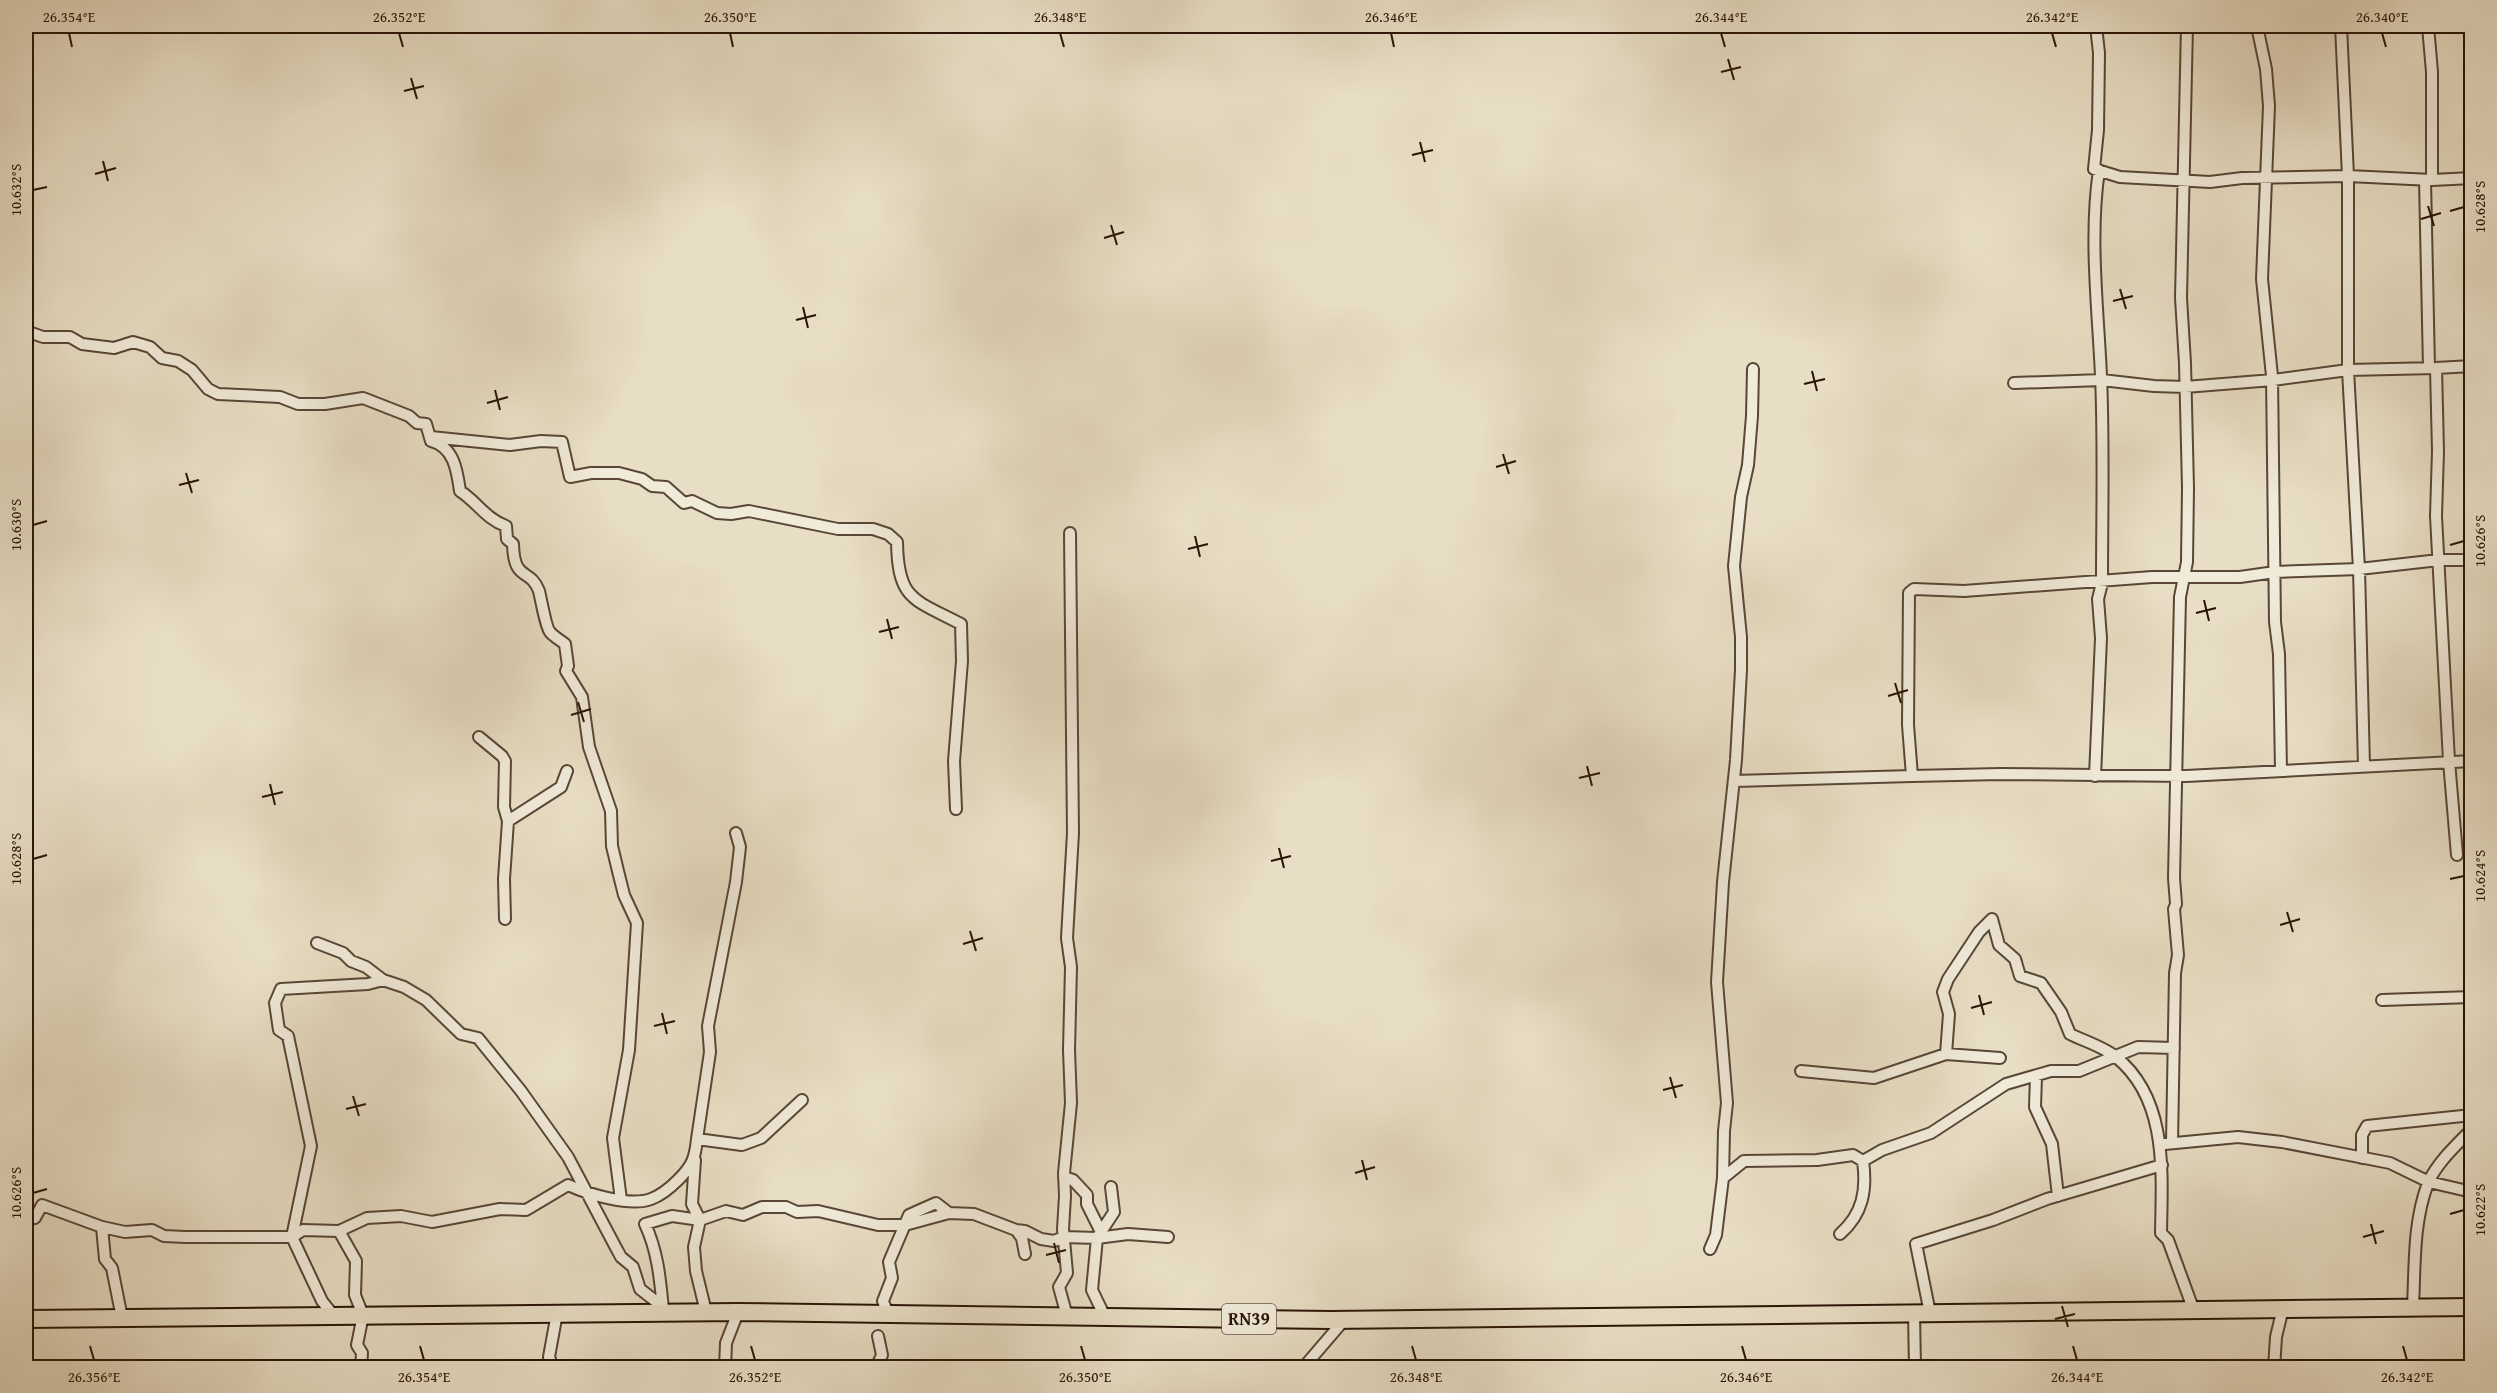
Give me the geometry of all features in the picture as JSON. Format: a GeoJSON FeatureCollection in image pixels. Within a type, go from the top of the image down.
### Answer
{"type":"FeatureCollection","features":[{"type":"Feature","properties":{"kind":"highway","name":"RN39"},"geometry":{"type":"LineString","coordinates":[[26,1319],[669,1311],[1345,1319],[2472,1307]]}},
{"type":"Feature","properties":{"kind":"street"},"geometry":{"type":"LineString","coordinates":[[2096,26],[2098,75],[2094,169],[2120,177],[2210,182],[2242,178],[2348,176],[2429,180],[2472,178]]}},
{"type":"Feature","properties":{"kind":"street"},"geometry":{"type":"LineString","coordinates":[[2187,26],[2181,298],[2188,488],[2187,562],[2183,577],[2180,612],[2174,878],[2178,955],[2175,973],[2174,1048],[2167,1143],[2162,1165],[2161,1233],[2168,1240],[2194,1311]]}},
{"type":"Feature","properties":{"kind":"street"},"geometry":{"type":"LineString","coordinates":[[2257,26],[2266,69],[2269,106],[2262,279],[2272,380],[2281,771]]}},
{"type":"Feature","properties":{"kind":"street"},"geometry":{"type":"LineString","coordinates":[[2341,26],[2348,176],[2348,370],[2359,569],[2364,766]]}},
{"type":"Feature","properties":{"kind":"street"},"geometry":{"type":"LineString","coordinates":[[2428,26],[2432,72],[2429,180],[2436,516],[2449,761],[2457,855]]}},
{"type":"Feature","properties":{"kind":"street"},"geometry":{"type":"LineString","coordinates":[[2095,776],[2101,638],[2098,599],[2102,583],[2102,380],[2095,229],[2099,170]]}},
{"type":"Feature","properties":{"kind":"street"},"geometry":{"type":"LineString","coordinates":[[26,331],[40,334],[43,337],[63,339],[70,337],[82,344],[114,348],[133,342],[150,347],[162,358],[178,361],[192,370],[208,389],[218,394],[280,397],[298,404],[325,404],[363,398],[409,416],[417,423],[426,424],[431,441],[439,443],[455,462],[460,491],[472,498],[479,509],[495,523],[506,526],[507,538],[513,544],[513,560],[517,570],[528,577],[538,589],[549,631],[564,644],[568,666],[566,671],[582,697],[589,747],[611,811],[612,846],[624,895],[637,923],[629,1050],[613,1138],[621,1200]]}},
{"type":"Feature","properties":{"kind":"street"},"geometry":{"type":"LineString","coordinates":[[2014,383],[2102,380],[2185,387],[2272,380],[2348,370],[2472,366]]}},
{"type":"Feature","properties":{"kind":"street"},"geometry":{"type":"LineString","coordinates":[[1710,1249],[1716,1235],[1723,1178],[1727,1103],[1717,982],[1723,882],[1734,781],[1741,637],[1734,566],[1741,497],[1748,465],[1753,369]]}},
{"type":"Feature","properties":{"kind":"street"},"geometry":{"type":"LineString","coordinates":[[429,436],[510,445],[541,441],[562,442],[570,477],[591,473],[619,473],[642,479],[652,486],[666,488],[684,503],[692,501],[717,513],[748,512],[827,527],[873,529],[888,534],[897,542],[898,569],[906,589],[917,601],[961,624],[962,661],[954,761],[956,809]]}},
{"type":"Feature","properties":{"kind":"street"},"geometry":{"type":"LineString","coordinates":[[1067,1316],[1059,1287],[1067,1273],[1064,1236],[1064,1177],[1071,1103],[1069,1050],[1071,967],[1067,938],[1073,833],[1070,533]]}},
{"type":"Feature","properties":{"kind":"street"},"geometry":{"type":"LineString","coordinates":[[1912,776],[1908,725],[1909,593],[1914,589],[1964,591],[2102,583],[2152,577],[2240,578],[2275,572],[2359,569],[2439,560],[2472,560]]}},
{"type":"Feature","properties":{"kind":"street"},"geometry":{"type":"LineString","coordinates":[[479,737],[505,761],[504,807],[508,821],[504,879],[505,919]]}},
{"type":"Feature","properties":{"kind":"street"},"geometry":{"type":"LineString","coordinates":[[1734,781],[1912,776],[2177,776],[2472,761]]}},
{"type":"Feature","properties":{"kind":"street"},"geometry":{"type":"LineString","coordinates":[[508,821],[561,788],[567,771]]}},
{"type":"Feature","properties":{"kind":"street"},"geometry":{"type":"LineString","coordinates":[[706,1312],[696,1270],[694,1247],[700,1220],[692,1204],[697,1139],[710,1052],[708,1026],[740,848],[736,833]]}},
{"type":"Feature","properties":{"kind":"street"},"geometry":{"type":"LineString","coordinates":[[1946,1054],[1949,1014],[1943,992],[1948,979],[1979,932],[1992,919],[1999,945],[2015,959],[2020,976],[2041,983],[2061,1012],[2070,1034],[2115,1056],[2144,1089],[2167,1143]]}},
{"type":"Feature","properties":{"kind":"street"},"geometry":{"type":"LineString","coordinates":[[317,943],[343,953],[351,961],[366,967],[383,980],[404,987],[426,1000],[461,1034],[478,1038],[521,1091],[568,1156],[621,1257],[633,1267],[640,1289],[669,1311]]}},
{"type":"Feature","properties":{"kind":"street"},"geometry":{"type":"LineString","coordinates":[[334,1316],[322,1301],[292,1237],[312,1146],[288,1036],[279,1030],[275,1003],[281,989],[368,984],[383,980]]}},
{"type":"Feature","properties":{"kind":"street"},"geometry":{"type":"LineString","coordinates":[[2382,1000],[2472,997]]}},
{"type":"Feature","properties":{"kind":"street"},"geometry":{"type":"LineString","coordinates":[[1863,1161],[1882,1150],[1931,1133],[2006,1084],[2051,1071],[2079,1071],[2138,1047],[2174,1048]]}},
{"type":"Feature","properties":{"kind":"street"},"geometry":{"type":"LineString","coordinates":[[1801,1071],[1874,1078],[1946,1054],[2000,1058]]}},
{"type":"Feature","properties":{"kind":"street"},"geometry":{"type":"LineString","coordinates":[[2036,1076],[2036,1107],[2052,1144],[2058,1196]]}},
{"type":"Feature","properties":{"kind":"street"},"geometry":{"type":"LineString","coordinates":[[697,1139],[742,1145],[762,1138],[802,1100]]}},
{"type":"Feature","properties":{"kind":"street"},"geometry":{"type":"LineString","coordinates":[[2362,1158],[2362,1135],[2367,1126],[2472,1115]]}},
{"type":"Feature","properties":{"kind":"street"},"geometry":{"type":"LineString","coordinates":[[2413,1307],[2417,1231],[2429,1182],[2447,1155],[2472,1130]]}},
{"type":"Feature","properties":{"kind":"street"},"geometry":{"type":"LineString","coordinates":[[2167,1143],[2238,1137],[2282,1142],[2390,1163],[2429,1182],[2472,1192]]}},
{"type":"Feature","properties":{"kind":"street"},"geometry":{"type":"LineString","coordinates":[[1723,1178],[1743,1161],[1817,1160],[1853,1155],[1863,1161]]}},
{"type":"Feature","properties":{"kind":"street"},"geometry":{"type":"LineString","coordinates":[[35,1218],[42,1205],[102,1227],[125,1232],[152,1230],[164,1236],[185,1238],[292,1237],[303,1230],[339,1231],[368,1218],[401,1216],[432,1222],[500,1209],[526,1210],[568,1185],[585,1192],[621,1200],[649,1200],[666,1192],[695,1160]]}},
{"type":"Feature","properties":{"kind":"street"},"geometry":{"type":"LineString","coordinates":[[1840,1234],[1859,1212],[1866,1183],[1863,1161]]}},
{"type":"Feature","properties":{"kind":"street"},"geometry":{"type":"LineString","coordinates":[[1915,1368],[1922,1313],[1916,1244],[1993,1220],[2058,1196],[2162,1165]]}},
{"type":"Feature","properties":{"kind":"street"},"geometry":{"type":"LineString","coordinates":[[1064,1177],[1072,1180],[1087,1195],[1087,1203],[1101,1231]]}},
{"type":"Feature","properties":{"kind":"street"},"geometry":{"type":"LineString","coordinates":[[1105,1317],[1092,1290],[1101,1231],[1114,1212],[1111,1187]]}},
{"type":"Feature","properties":{"kind":"street"},"geometry":{"type":"LineString","coordinates":[[669,1311],[654,1243],[645,1224],[672,1216],[700,1220],[726,1211],[743,1215],[762,1207],[786,1207],[797,1212],[818,1211],[878,1225],[905,1225],[949,1213],[974,1214],[1016,1230],[1025,1231],[1041,1239],[1053,1241],[1064,1236],[1101,1231],[1168,1238]]}},
{"type":"Feature","properties":{"kind":"street"},"geometry":{"type":"LineString","coordinates":[[888,1314],[882,1301],[892,1278],[889,1262],[905,1225]]}},
{"type":"Feature","properties":{"kind":"street"},"geometry":{"type":"LineString","coordinates":[[102,1227],[105,1259],[112,1268],[122,1318]]}},
{"type":"Feature","properties":{"kind":"street"},"geometry":{"type":"LineString","coordinates":[[1016,1230],[1022,1238],[1025,1254]]}},
{"type":"Feature","properties":{"kind":"street"},"geometry":{"type":"LineString","coordinates":[[339,1231],[356,1261],[355,1295],[363,1315],[357,1345],[362,1353],[361,1368]]}},
{"type":"Feature","properties":{"kind":"street"},"geometry":{"type":"LineString","coordinates":[[2274,1368],[2276,1337],[2283,1308]]}},
{"type":"Feature","properties":{"kind":"street"},"geometry":{"type":"LineString","coordinates":[[725,1368],[726,1343],[738,1312]]}},
{"type":"Feature","properties":{"kind":"street"},"geometry":{"type":"LineString","coordinates":[[553,1368],[549,1357],[557,1313]]}},
{"type":"Feature","properties":{"kind":"street"},"geometry":{"type":"LineString","coordinates":[[1303,1368],[1345,1319]]}},
{"type":"Feature","properties":{"kind":"street"},"geometry":{"type":"LineString","coordinates":[[876,1368],[882,1355],[878,1336]]}}]}
